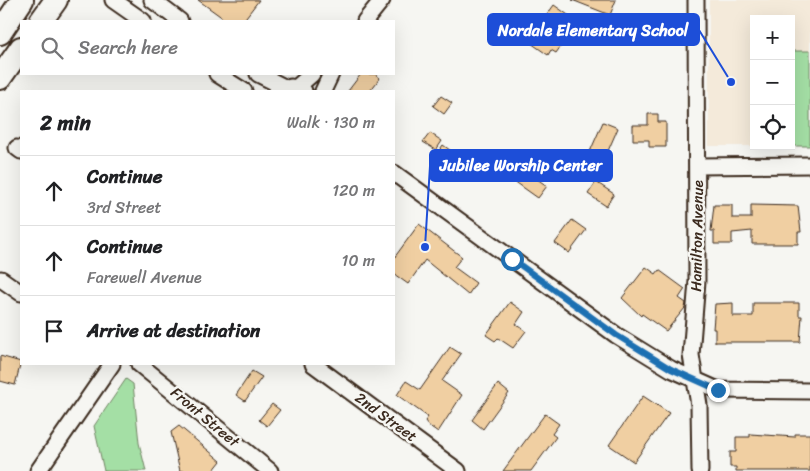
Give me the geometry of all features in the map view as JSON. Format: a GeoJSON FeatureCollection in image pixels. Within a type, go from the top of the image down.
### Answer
{"type":"FeatureCollection","features":[{"type":"Feature","properties":{"kind":"highway"},"geometry":{"type":"LineString","coordinates":[[0,33],[22,0]]}},
{"type":"Feature","properties":{"kind":"highway"},"geometry":{"type":"LineString","coordinates":[[42,20],[56,0]]}},
{"type":"Feature","properties":{"kind":"highway"},"geometry":{"type":"LineString","coordinates":[[0,78],[20,49]]}},
{"type":"Feature","properties":{"kind":"street"},"geometry":{"type":"LineString","coordinates":[[113,0],[142,20]]}},
{"type":"Feature","properties":{"kind":"street"},"geometry":{"type":"LineString","coordinates":[[152,0],[179,20]]}},
{"type":"Feature","properties":{"kind":"street"},"geometry":{"type":"LineString","coordinates":[[366,20],[382,0]]}},
{"type":"Feature","properties":{"kind":"street","name":"Hamilton Avenue"},"geometry":{"type":"LineString","coordinates":[[696,0],[697,281],[691,355],[698,406],[700,471]]}},
{"type":"Feature","properties":{"kind":"street"},"geometry":{"type":"LineString","coordinates":[[219,75],[242,90]]}},
{"type":"Feature","properties":{"kind":"street"},"geometry":{"type":"LineString","coordinates":[[260,75],[291,90],[311,75]]}},
{"type":"Feature","properties":{"kind":"street"},"geometry":{"type":"LineString","coordinates":[[323,90],[330,75]]}},
{"type":"Feature","properties":{"kind":"street"},"geometry":{"type":"LineString","coordinates":[[698,166],[810,165]]}},
{"type":"Feature","properties":{"kind":"street"},"geometry":{"type":"LineString","coordinates":[[395,175],[616,335],[671,369],[718,390],[810,390]]}},
{"type":"Feature","properties":{"kind":"street"},"geometry":{"type":"LineString","coordinates":[[1,279],[20,292]]}},
{"type":"Feature","properties":{"kind":"street"},"geometry":{"type":"LineString","coordinates":[[38,471],[111,365]]}},
{"type":"Feature","properties":{"kind":"street","name":"Front Street"},"geometry":{"type":"LineString","coordinates":[[140,365],[270,471]]}},
{"type":"Feature","properties":{"kind":"street","name":"2nd Street"},"geometry":{"type":"LineString","coordinates":[[313,365],[458,471]]}},
{"type":"Feature","properties":{"kind":"shaded area"},"geometry":{"type":"Polygon","coordinates":[[[709,0],[810,0],[810,146],[795,146],[795,15],[750,15],[750,146],[709,146],[709,0]]]}},
{"type":"Feature","properties":{"kind":"green space"},"geometry":{"type":"Polygon","coordinates":[[[795,51],[810,51],[810,146],[795,146],[795,51]]]}},
{"type":"Feature","properties":{"kind":"green space"},"geometry":{"type":"Polygon","coordinates":[[[126,379],[133,384],[139,443],[146,471],[104,471],[94,426],[126,379]]]}},
{"type":"Feature","properties":{"kind":"building"},"geometry":{"type":"Polygon","coordinates":[[[198,0],[259,0],[244,20],[226,20],[198,0]]]}},
{"type":"Feature","properties":{"kind":"building"},"geometry":{"type":"Polygon","coordinates":[[[572,0],[616,0],[610,15],[572,0]]]}},
{"type":"Feature","properties":{"kind":"building"},"geometry":{"type":"Polygon","coordinates":[[[554,5],[578,22],[556,53],[551,50],[548,55],[528,41],[554,5]]]}},
{"type":"Feature","properties":{"kind":"building"},"geometry":{"type":"Polygon","coordinates":[[[360,75],[376,75],[380,78],[371,90],[349,90],[360,75]]]}},
{"type":"Feature","properties":{"kind":"building"},"geometry":{"type":"Polygon","coordinates":[[[441,96],[452,103],[444,114],[433,106],[441,96]]]}},
{"type":"Feature","properties":{"kind":"building"},"geometry":{"type":"Polygon","coordinates":[[[648,114],[658,114],[658,122],[666,122],[666,147],[649,147],[649,140],[633,140],[633,125],[648,125],[648,114]]]}},
{"type":"Feature","properties":{"kind":"building"},"geometry":{"type":"Polygon","coordinates":[[[603,122],[618,128],[604,160],[589,154],[603,122]]]}},
{"type":"Feature","properties":{"kind":"building"},"geometry":{"type":"Polygon","coordinates":[[[430,133],[442,141],[436,150],[423,142],[430,133]]]}},
{"type":"Feature","properties":{"kind":"building"},"geometry":{"type":"Polygon","coordinates":[[[443,145],[458,156],[448,170],[433,159],[443,145]]]}},
{"type":"Feature","properties":{"kind":"building"},"geometry":{"type":"Polygon","coordinates":[[[509,159],[547,186],[538,198],[500,171],[509,159]]]}},
{"type":"Feature","properties":{"kind":"building"},"geometry":{"type":"Polygon","coordinates":[[[596,182],[614,194],[606,206],[588,194],[596,182]]]}},
{"type":"Feature","properties":{"kind":"building"},"geometry":{"type":"Polygon","coordinates":[[[714,205],[732,205],[732,218],[751,218],[751,205],[798,206],[801,232],[798,232],[798,244],[752,244],[752,231],[732,233],[732,244],[714,244],[714,231],[711,231],[714,205]]]}},
{"type":"Feature","properties":{"kind":"building"},"geometry":{"type":"Polygon","coordinates":[[[572,220],[586,230],[569,253],[555,243],[572,220]]]}},
{"type":"Feature","properties":{"kind":"building"},"geometry":{"type":"Polygon","coordinates":[[[419,224],[462,257],[454,267],[476,283],[468,295],[425,260],[408,284],[395,275],[395,257],[419,224]]]}},
{"type":"Feature","properties":{"kind":"building"},"geometry":{"type":"Polygon","coordinates":[[[646,267],[656,274],[659,270],[685,289],[679,298],[686,303],[685,308],[666,331],[642,314],[641,316],[622,298],[646,267]]]}},
{"type":"Feature","properties":{"kind":"building"},"geometry":{"type":"Polygon","coordinates":[[[510,302],[524,312],[516,324],[526,331],[513,348],[498,338],[495,341],[486,335],[510,302]]]}},
{"type":"Feature","properties":{"kind":"building"},"geometry":{"type":"Polygon","coordinates":[[[733,303],[733,316],[753,316],[753,303],[799,303],[799,316],[802,316],[800,342],[715,342],[715,329],[713,329],[715,304],[733,303]]]}},
{"type":"Feature","properties":{"kind":"building"},"geometry":{"type":"Polygon","coordinates":[[[450,347],[461,354],[442,381],[462,395],[438,432],[425,421],[428,417],[397,395],[406,381],[420,390],[450,347]]]}},
{"type":"Feature","properties":{"kind":"building"},"geometry":{"type":"Polygon","coordinates":[[[0,356],[20,362],[15,385],[0,381],[0,356]]]}},
{"type":"Feature","properties":{"kind":"building"},"geometry":{"type":"Polygon","coordinates":[[[252,371],[262,377],[245,401],[236,395],[252,371]]]}},
{"type":"Feature","properties":{"kind":"building"},"geometry":{"type":"Polygon","coordinates":[[[498,384],[509,393],[483,429],[472,420],[498,384]]]}},
{"type":"Feature","properties":{"kind":"building"},"geometry":{"type":"Polygon","coordinates":[[[643,396],[669,413],[634,462],[609,445],[643,396]]]}},
{"type":"Feature","properties":{"kind":"building"},"geometry":{"type":"Polygon","coordinates":[[[272,404],[280,410],[267,426],[259,420],[272,404]]]}},
{"type":"Feature","properties":{"kind":"building"},"geometry":{"type":"Polygon","coordinates":[[[545,414],[559,424],[552,434],[556,437],[531,471],[503,471],[545,414]]]}},
{"type":"Feature","properties":{"kind":"building"},"geometry":{"type":"Polygon","coordinates":[[[179,426],[221,461],[213,471],[180,471],[171,432],[179,426]]]}},
{"type":"Feature","properties":{"kind":"building"},"geometry":{"type":"Polygon","coordinates":[[[750,434],[795,437],[795,434],[810,434],[810,471],[736,471],[736,467],[730,467],[730,452],[736,452],[736,437],[750,437],[750,434]]]}},
{"type":"Feature","properties":{"kind":"place","name":"Nordale Elementary School"},"geometry":{"type":"Point","coordinates":[731,82]}},
{"type":"Feature","properties":{"kind":"place","name":"Jubilee Worship Center"},"geometry":{"type":"Point","coordinates":[425,247]}},
{"type":"Feature","properties":{"kind":"route"},"geometry":{"type":"LineString","coordinates":[[512,259],[616,335],[671,369],[718,390]]}}]}
